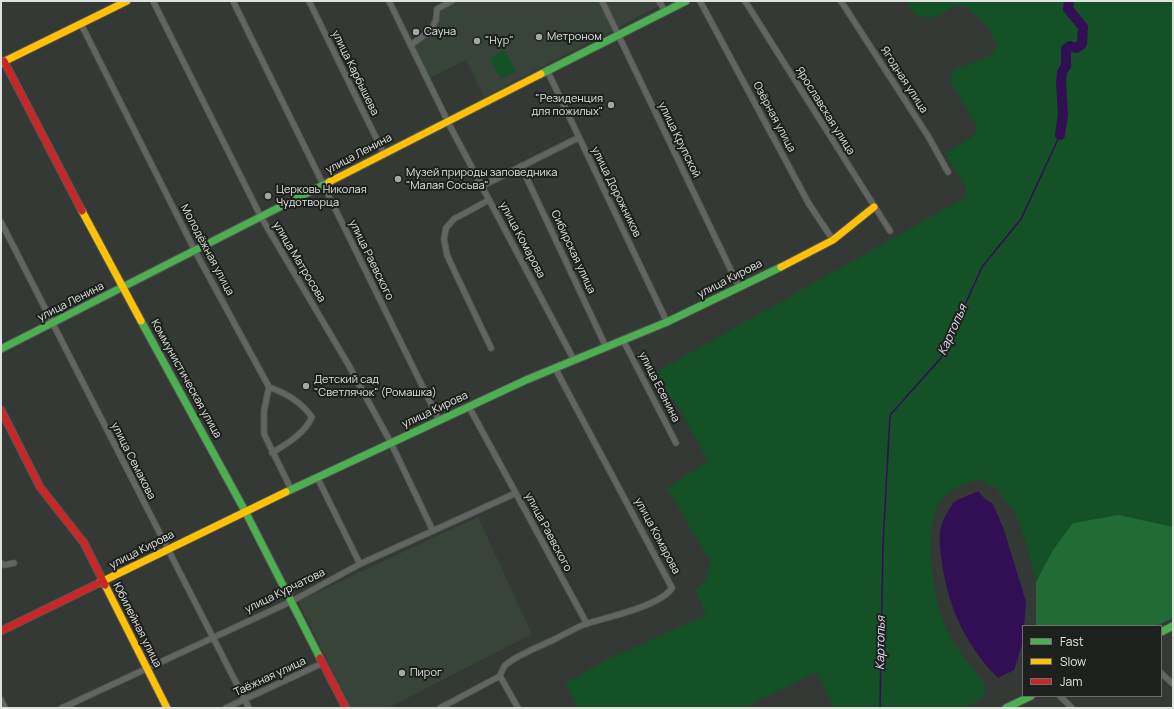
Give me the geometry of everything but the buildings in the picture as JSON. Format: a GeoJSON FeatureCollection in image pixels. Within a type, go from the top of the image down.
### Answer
{"type":"FeatureCollection","features":[{"type":"Feature","properties":{"kind":"street"},"geometry":{"type":"LineString","coordinates":[[3,62],[127,1]]}},
{"type":"Feature","properties":{"kind":"street","name":"улица Матросова"},"geometry":{"type":"LineString","coordinates":[[153,1],[261,217],[348,364],[391,442],[433,531]]}},
{"type":"Feature","properties":{"kind":"street","name":"улица Раевского"},"geometry":{"type":"LineString","coordinates":[[233,1],[440,420]]}},
{"type":"Feature","properties":{"kind":"street","name":"улица Карбышева"},"geometry":{"type":"LineString","coordinates":[[309,1],[384,154]]}},
{"type":"Feature","properties":{"kind":"street","name":"улица Комарова"},"geometry":{"type":"LineString","coordinates":[[389,1],[489,200],[574,360]]}},
{"type":"Feature","properties":{"kind":"street"},"geometry":{"type":"LineString","coordinates":[[411,45],[431,30],[436,20],[437,9],[452,1]]}},
{"type":"Feature","properties":{"kind":"street","name":"улица Крупской"},"geometry":{"type":"LineString","coordinates":[[602,1],[739,287]]}},
{"type":"Feature","properties":{"kind":"street"},"geometry":{"type":"LineString","coordinates":[[659,1],[665,11]]}},
{"type":"Feature","properties":{"kind":"street","name":"улица Ленина"},"geometry":{"type":"LineString","coordinates":[[1,349],[123,288],[448,120],[686,1]]}},
{"type":"Feature","properties":{"kind":"street","name":"Озёрная улица"},"geometry":{"type":"LineString","coordinates":[[700,1],[810,204],[833,240]]}},
{"type":"Feature","properties":{"kind":"street","name":"Ярославская улица"},"geometry":{"type":"LineString","coordinates":[[745,1],[890,231]]}},
{"type":"Feature","properties":{"kind":"street","name":"Ягодная улица"},"geometry":{"type":"LineString","coordinates":[[841,1],[928,136],[948,172]]}},
{"type":"Feature","properties":{"kind":"street","name":"Молодёжная улица"},"geometry":{"type":"LineString","coordinates":[[81,24],[195,251],[269,387]]}},
{"type":"Feature","properties":{"kind":"street","name":"Коммунистическая улица"},"geometry":{"type":"LineString","coordinates":[[3,62],[123,288],[245,511],[346,708]]}},
{"type":"Feature","properties":{"kind":"street","name":"улица Дорожников"},"geometry":{"type":"LineString","coordinates":[[547,70],[666,322]]}},
{"type":"Feature","properties":{"kind":"street"},"geometry":{"type":"LineString","coordinates":[[482,186],[578,138]]}},
{"type":"Feature","properties":{"kind":"street","name":"Сибирская улица"},"geometry":{"type":"LineString","coordinates":[[521,166],[606,347]]}},
{"type":"Feature","properties":{"kind":"street"},"geometry":{"type":"LineString","coordinates":[[489,200],[454,219],[446,228],[444,239],[447,255],[491,348]]}},
{"type":"Feature","properties":{"kind":"street","name":"улица Кирова"},"geometry":{"type":"LineString","coordinates":[[1,631],[245,511],[391,442],[555,368],[666,322],[739,287],[833,240],[858,222],[874,207]]}},
{"type":"Feature","properties":{"kind":"street","name":"улица Семакова"},"geometry":{"type":"LineString","coordinates":[[1,222],[167,549],[214,636],[249,708]]}},
{"type":"Feature","properties":{"kind":"street","name":"улица Есенина"},"geometry":{"type":"LineString","coordinates":[[623,340],[676,443]]}},
{"type":"Feature","properties":{"kind":"street","name":"улица Комарова"},"geometry":{"type":"LineString","coordinates":[[555,368],[672,588],[666,595],[633,610],[615,617],[587,624]]}},
{"type":"Feature","properties":{"kind":"street"},"geometry":{"type":"LineString","coordinates":[[272,453],[307,428],[312,416],[303,406],[288,395],[269,387],[264,411],[264,434],[272,453],[291,489]]}},
{"type":"Feature","properties":{"kind":"street","name":"улица Раевского"},"geometry":{"type":"LineString","coordinates":[[470,407],[587,624]]}},
{"type":"Feature","properties":{"kind":"street","name":"Юбилейная улица"},"geometry":{"type":"LineString","coordinates":[[1,410],[40,487],[77,532],[167,708]]}},
{"type":"Feature","properties":{"kind":"street"},"geometry":{"type":"LineString","coordinates":[[317,477],[360,564]]}},
{"type":"Feature","properties":{"kind":"street","name":"улица Курчатова"},"geometry":{"type":"LineString","coordinates":[[62,708],[292,601],[360,564],[516,494]]}},
{"type":"Feature","properties":{"kind":"street"},"geometry":{"type":"LineString","coordinates":[[1,563],[4,565],[14,563]]}},
{"type":"Feature","properties":{"kind":"street"},"geometry":{"type":"LineString","coordinates":[[440,708],[500,676],[504,667],[508,663],[587,624]]}},
{"type":"Feature","properties":{"kind":"street"},"geometry":{"type":"LineString","coordinates":[[1162,632],[1173,626]]}},
{"type":"Feature","properties":{"kind":"street","name":"Таёжная улица"},"geometry":{"type":"LineString","coordinates":[[226,708],[323,663]]}},
{"type":"Feature","properties":{"kind":"street"},"geometry":{"type":"LineString","coordinates":[[1162,674],[1173,684]]}},
{"type":"Feature","properties":{"kind":"street"},"geometry":{"type":"LineString","coordinates":[[500,676],[518,708]]}},
{"type":"Feature","properties":{"kind":"street"},"geometry":{"type":"LineString","coordinates":[[1006,708],[1029,697]]}},
{"type":"Feature","properties":{"kind":"street"},"geometry":{"type":"LineString","coordinates":[[1061,697],[1072,708]]}},
{"type":"Feature","properties":{"kind":"street"},"geometry":{"type":"LineString","coordinates":[[1,700],[5,708]]}},
{"type":"Feature","properties":{"kind":"shaded area"},"geometry":{"type":"Polygon","coordinates":[[[452,1],[660,1],[661,5],[484,97],[466,60],[428,79],[411,45],[431,30],[436,12],[452,1]]]}},
{"type":"Feature","properties":{"kind":"shaded area"},"geometry":{"type":"Polygon","coordinates":[[[978,491],[985,499],[993,504],[1004,530],[1026,602],[1024,625],[1022,625],[1022,644],[1014,670],[998,678],[975,651],[966,637],[952,606],[943,572],[940,542],[942,522],[952,504],[978,491]]]}},
{"type":"Feature","properties":{"kind":"shaded area"},"geometry":{"type":"Polygon","coordinates":[[[478,517],[532,634],[388,708],[351,708],[298,601],[478,517]]]}},
{"type":"Feature","properties":{"kind":"green space"},"geometry":{"type":"Polygon","coordinates":[[[911,1],[1173,1],[1173,527],[1119,515],[1053,550],[1036,582],[1026,543],[1016,515],[997,489],[979,479],[961,486],[944,497],[937,508],[933,522],[931,540],[931,558],[936,595],[944,623],[952,640],[986,687],[983,698],[963,708],[834,708],[817,672],[744,708],[578,708],[565,683],[608,659],[706,615],[695,589],[706,581],[711,563],[667,488],[708,461],[675,401],[654,386],[651,375],[964,198],[966,189],[945,153],[974,136],[977,127],[950,81],[954,70],[992,55],[997,45],[989,29],[968,7],[954,5],[940,15],[927,17],[915,15],[908,4],[911,1]]]}},
{"type":"Feature","properties":{"kind":"green space"},"geometry":{"type":"Polygon","coordinates":[[[504,50],[516,71],[501,79],[490,58],[504,50]]]}},
{"type":"Feature","properties":{"kind":"green space"},"geometry":{"type":"Polygon","coordinates":[[[1119,515],[1173,527],[1173,618],[1158,625],[1036,625],[1036,582],[1053,550],[1073,523],[1119,515]]]}},
{"type":"Feature","properties":{"kind":"waterway","name":"Картопья"},"geometry":{"type":"LineString","coordinates":[[1060,135],[1063,114],[1061,83],[1062,72],[1066,66],[1066,49],[1070,46],[1076,48],[1082,44],[1083,27],[1068,9],[1069,1]]}},
{"type":"Feature","properties":{"kind":"waterway","name":"Картопья"},"geometry":{"type":"LineString","coordinates":[[880,708],[883,544],[890,415],[941,358],[982,267],[1021,219],[1060,135]]}},
{"type":"Feature","properties":{"kind":"traffic: fast"},"geometry":{"type":"LineString","coordinates":[[541,74],[686,1]]}},
{"type":"Feature","properties":{"kind":"traffic: fast"},"geometry":{"type":"LineString","coordinates":[[1,349],[329,182]]}},
{"type":"Feature","properties":{"kind":"traffic: fast"},"geometry":{"type":"LineString","coordinates":[[286,492],[526,380],[667,322],[781,267]]}},
{"type":"Feature","properties":{"kind":"traffic: fast"},"geometry":{"type":"LineString","coordinates":[[141,321],[245,511],[320,658]]}},
{"type":"Feature","properties":{"kind":"traffic: fast"},"geometry":{"type":"LineString","coordinates":[[1162,632],[1173,626]]}},
{"type":"Feature","properties":{"kind":"traffic: fast"},"geometry":{"type":"LineString","coordinates":[[1006,708],[1029,697]]}},
{"type":"Feature","properties":{"kind":"traffic: slow"},"geometry":{"type":"LineString","coordinates":[[1,63],[127,1]]}},
{"type":"Feature","properties":{"kind":"traffic: slow"},"geometry":{"type":"LineString","coordinates":[[329,182],[541,74]]}},
{"type":"Feature","properties":{"kind":"traffic: slow"},"geometry":{"type":"LineString","coordinates":[[781,267],[833,240],[874,207]]}},
{"type":"Feature","properties":{"kind":"traffic: slow"},"geometry":{"type":"LineString","coordinates":[[82,211],[141,321]]}},
{"type":"Feature","properties":{"kind":"traffic: slow"},"geometry":{"type":"LineString","coordinates":[[99,583],[286,492]]}},
{"type":"Feature","properties":{"kind":"traffic: slow"},"geometry":{"type":"LineString","coordinates":[[105,585],[167,708]]}},
{"type":"Feature","properties":{"kind":"traffic: jam"},"geometry":{"type":"LineString","coordinates":[[4,61],[82,211]]}},
{"type":"Feature","properties":{"kind":"traffic: jam"},"geometry":{"type":"LineString","coordinates":[[1,410],[40,487],[84,543],[105,585]]}},
{"type":"Feature","properties":{"kind":"traffic: jam"},"geometry":{"type":"LineString","coordinates":[[1,631],[99,583]]}},
{"type":"Feature","properties":{"kind":"traffic: jam"},"geometry":{"type":"LineString","coordinates":[[320,658],[346,708]]}},
{"type":"Feature","properties":{"kind":"place","name":"Сауна"},"geometry":{"type":"Point","coordinates":[416,32]}},
{"type":"Feature","properties":{"kind":"place","name":"Метроном"},"geometry":{"type":"Point","coordinates":[539,37]}},
{"type":"Feature","properties":{"kind":"place","name":"\"Нур\""},"geometry":{"type":"Point","coordinates":[477,41]}},
{"type":"Feature","properties":{"kind":"place","name":"\"Резиденция для пожилых\""},"geometry":{"type":"Point","coordinates":[611,105]}},
{"type":"Feature","properties":{"kind":"place","name":"Музей природы заповедника \"Малая Сосьва\""},"geometry":{"type":"Point","coordinates":[398,179]}},
{"type":"Feature","properties":{"kind":"place","name":"Церковь Николая Чудотворца"},"geometry":{"type":"Point","coordinates":[268,196]}},
{"type":"Feature","properties":{"kind":"place","name":"Детский сад \"Светлячок\" (Ромашка)"},"geometry":{"type":"Point","coordinates":[306,386]}},
{"type":"Feature","properties":{"kind":"place","name":"Пирог"},"geometry":{"type":"Point","coordinates":[402,673]}}]}
